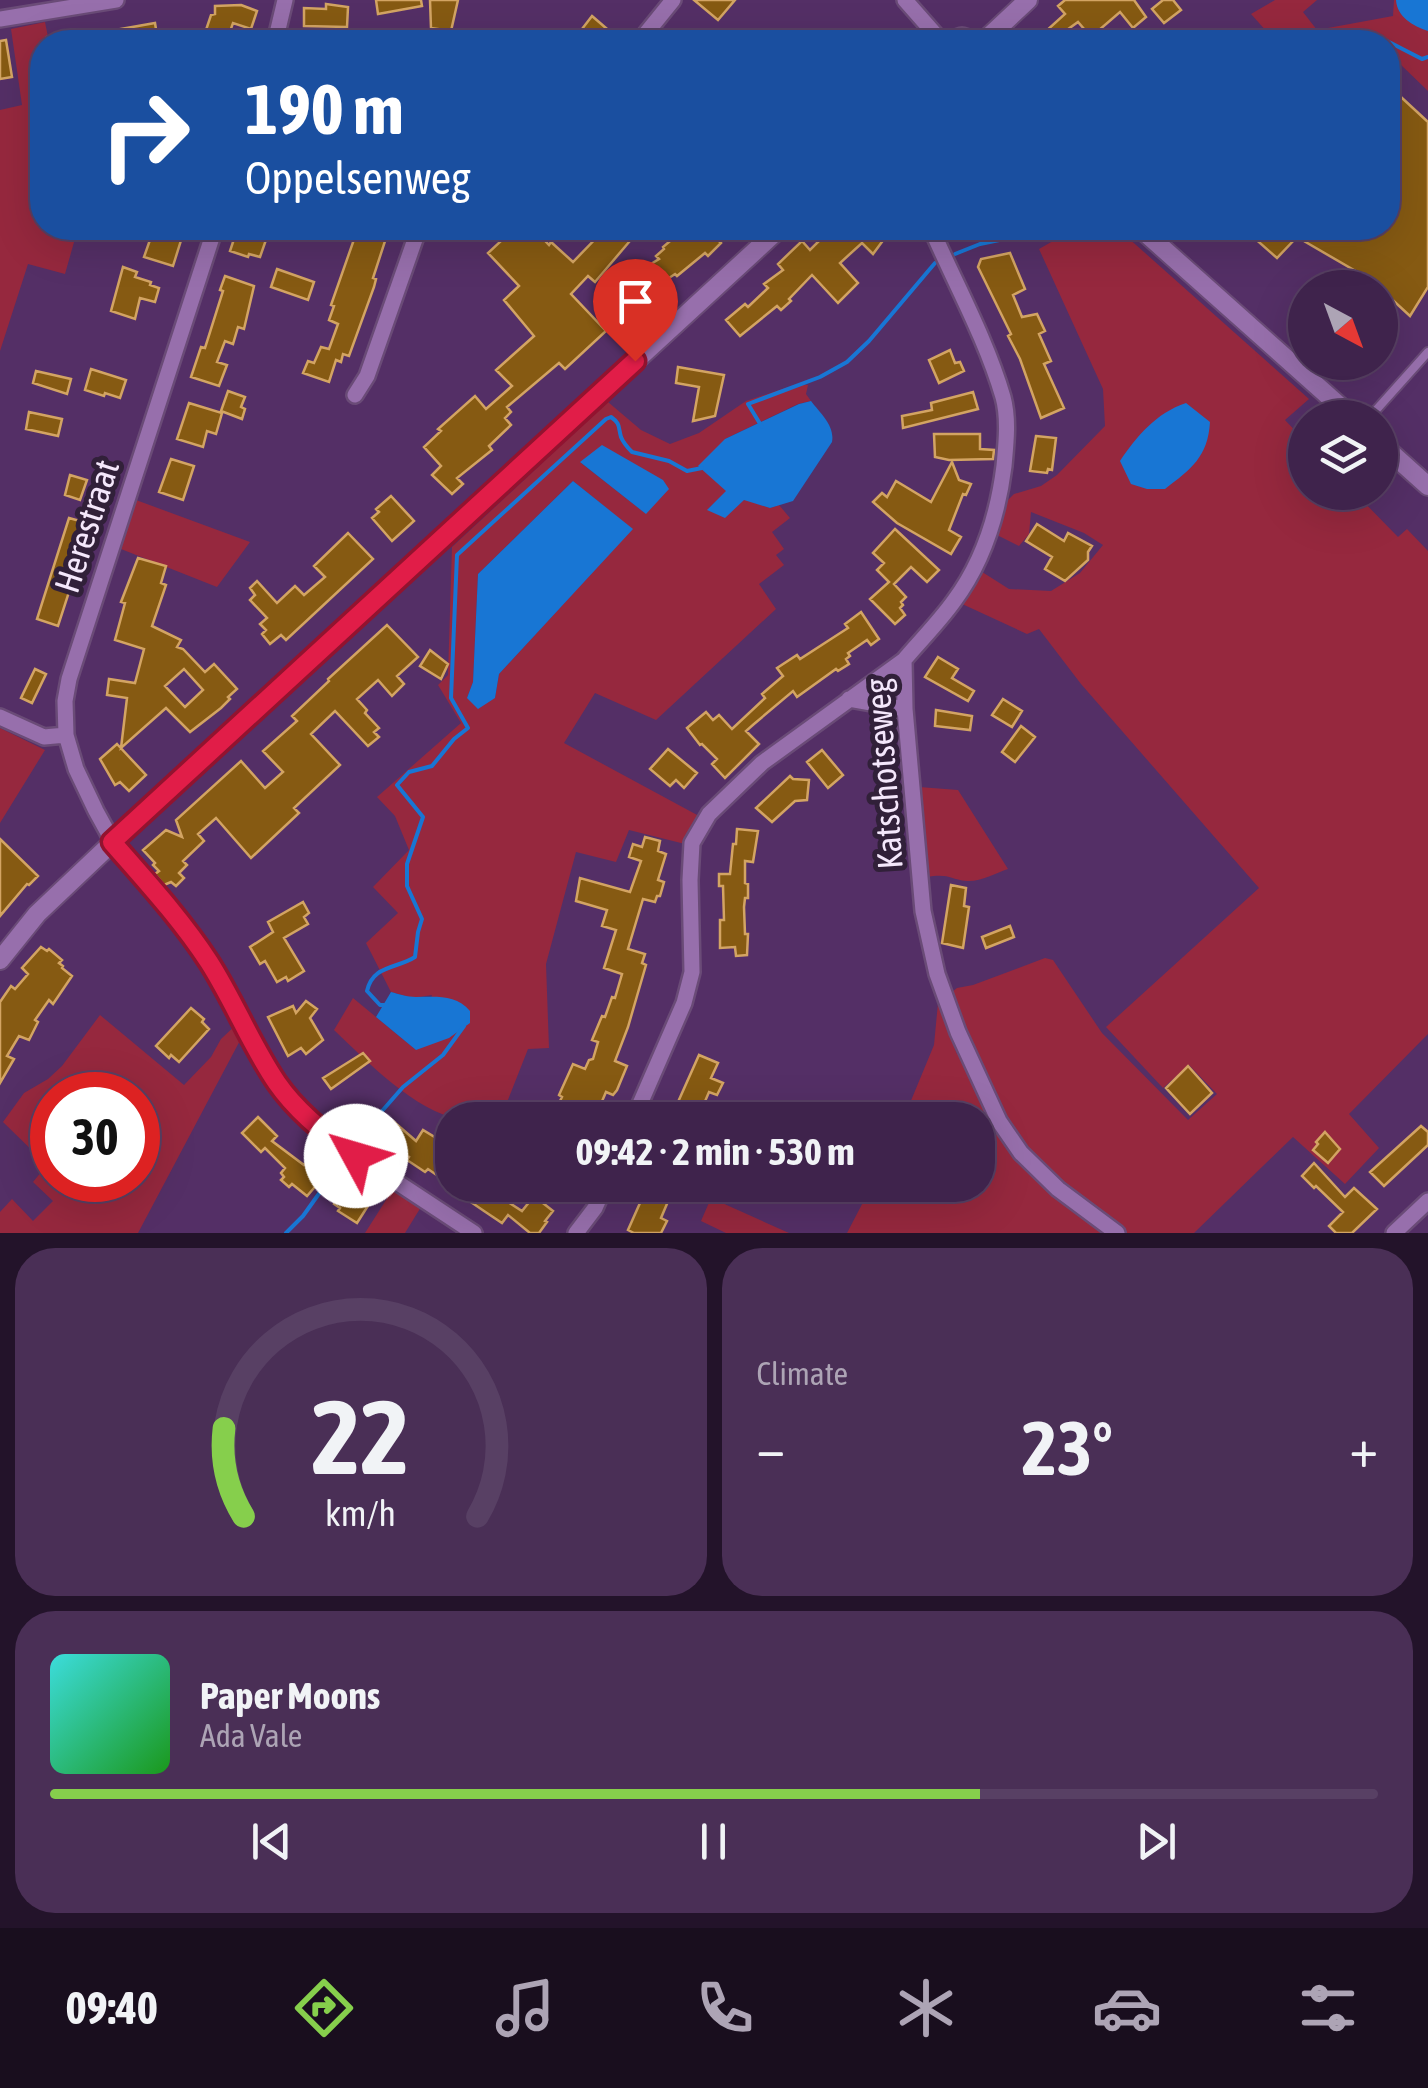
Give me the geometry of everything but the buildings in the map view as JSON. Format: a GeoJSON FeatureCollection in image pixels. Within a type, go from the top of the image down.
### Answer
{"type":"FeatureCollection","features":[{"type":"Feature","properties":{"kind":"street"},"geometry":{"type":"LineString","coordinates":[[0,20],[116,0]]}},
{"type":"Feature","properties":{"kind":"street"},"geometry":{"type":"LineString","coordinates":[[279,30],[285,0]]}},
{"type":"Feature","properties":{"kind":"street"},"geometry":{"type":"LineString","coordinates":[[648,30],[674,0]]}},
{"type":"Feature","properties":{"kind":"street"},"geometry":{"type":"LineString","coordinates":[[905,0],[933,30]]}},
{"type":"Feature","properties":{"kind":"street"},"geometry":{"type":"LineString","coordinates":[[994,30],[1028,0]]}},
{"type":"Feature","properties":{"kind":"street","name":"Herestraat"},"geometry":{"type":"LineString","coordinates":[[211,240],[69,678],[64,701],[66,735],[76,769],[112,842],[170,909],[207,960],[263,1060],[293,1103],[342,1146],[474,1233]]}},
{"type":"Feature","properties":{"kind":"street"},"geometry":{"type":"LineString","coordinates":[[354,396],[366,376],[415,240]]}},
{"type":"Feature","properties":{"kind":"street"},"geometry":{"type":"LineString","coordinates":[[0,960],[37,914],[112,842],[767,240]]}},
{"type":"Feature","properties":{"kind":"street","name":"Katschotseweg"},"geometry":{"type":"LineString","coordinates":[[936,240],[1004,401],[1006,439],[1002,486],[981,555],[954,601],[904,660],[923,911],[937,974],[958,1032],[999,1121],[1021,1153],[1058,1189],[1117,1233]]}},
{"type":"Feature","properties":{"kind":"street"},"geometry":{"type":"LineString","coordinates":[[1153,240],[1332,400]]}},
{"type":"Feature","properties":{"kind":"street"},"geometry":{"type":"LineString","coordinates":[[1398,458],[1428,486]]}},
{"type":"Feature","properties":{"kind":"street"},"geometry":{"type":"LineString","coordinates":[[641,1102],[684,1003],[692,972],[692,844],[709,814],[762,763],[904,660]]}},
{"type":"Feature","properties":{"kind":"street"},"geometry":{"type":"LineString","coordinates":[[849,699],[905,709]]}},
{"type":"Feature","properties":{"kind":"street"},"geometry":{"type":"LineString","coordinates":[[0,717],[44,737],[66,735]]}},
{"type":"Feature","properties":{"kind":"street"},"geometry":{"type":"LineString","coordinates":[[1394,1233],[1428,1201]]}},
{"type":"Feature","properties":{"kind":"street"},"geometry":{"type":"LineString","coordinates":[[576,1233],[598,1202]]}},
{"type":"Feature","properties":{"kind":"lane"},"geometry":{"type":"LineString","coordinates":[[1385,400],[1428,352]]}},
{"type":"Feature","properties":{"kind":"shaded area"},"geometry":{"type":"Polygon","coordinates":[[[1275,0],[1317,0],[1303,12],[1317,30],[1265,30],[1251,14],[1275,0]]]}},
{"type":"Feature","properties":{"kind":"shaded area"},"geometry":{"type":"Polygon","coordinates":[[[1394,0],[1428,0],[1428,91],[1400,64],[1400,30],[1317,30],[1393,16],[1394,0]]]}},
{"type":"Feature","properties":{"kind":"shaded area"},"geometry":{"type":"Polygon","coordinates":[[[45,22],[47,30],[30,30],[30,240],[75,240],[65,274],[28,264],[0,351],[0,110],[22,105],[11,29],[45,22]]]}},
{"type":"Feature","properties":{"kind":"shaded area"},"geometry":{"type":"Polygon","coordinates":[[[1055,240],[1130,240],[1309,399],[1288,400],[1288,510],[1372,510],[1398,537],[1407,529],[1428,551],[1428,1034],[1349,1114],[1379,1148],[1345,1184],[1293,1137],[1194,1233],[847,1233],[863,1202],[995,1202],[995,1102],[910,1102],[934,1045],[938,1003],[957,1054],[973,1051],[951,993],[957,988],[1045,958],[1053,960],[1102,1033],[1188,1120],[1217,1094],[1189,1065],[1163,1088],[1106,1027],[1259,888],[1081,684],[1039,629],[1027,634],[960,603],[979,570],[1009,589],[1051,591],[1080,573],[1103,545],[1031,512],[1029,534],[1019,546],[997,535],[1006,502],[1014,494],[1041,486],[1057,475],[1105,426],[1103,389],[1039,249],[1055,240]]]}},
{"type":"Feature","properties":{"kind":"shaded area"},"geometry":{"type":"Polygon","coordinates":[[[795,385],[808,385],[806,394],[811,401],[725,439],[726,492],[708,509],[744,499],[770,508],[779,505],[790,518],[772,532],[784,549],[776,555],[784,565],[759,584],[776,609],[656,720],[595,693],[564,743],[699,816],[685,844],[629,830],[616,862],[576,852],[546,964],[549,1048],[528,1049],[507,1102],[435,1102],[435,1111],[392,1083],[334,1030],[353,998],[416,1050],[432,995],[413,998],[391,992],[366,943],[398,913],[373,887],[409,850],[395,816],[377,797],[461,723],[438,685],[448,675],[452,547],[608,402],[641,430],[670,444],[699,433],[746,401],[795,385]],[[581,463],[645,513],[668,489],[581,463]],[[573,481],[478,574],[473,682],[467,698],[495,698],[499,674],[632,529],[573,481]]]}},
{"type":"Feature","properties":{"kind":"shaded area"},"geometry":{"type":"Polygon","coordinates":[[[136,500],[250,542],[217,587],[121,549],[136,500]]]}},
{"type":"Feature","properties":{"kind":"shaded area"},"geometry":{"type":"Polygon","coordinates":[[[0,728],[45,750],[0,823],[0,728]]]}},
{"type":"Feature","properties":{"kind":"shaded area"},"geometry":{"type":"Polygon","coordinates":[[[919,787],[958,790],[1008,869],[972,881],[926,877],[919,787]]]}},
{"type":"Feature","properties":{"kind":"shaded area"},"geometry":{"type":"Polygon","coordinates":[[[100,1015],[184,1085],[238,1023],[244,1033],[160,1191],[160,1072],[56,1072],[100,1015]]]}},
{"type":"Feature","properties":{"kind":"shaded area"},"geometry":{"type":"Polygon","coordinates":[[[30,1090],[30,1148],[3,1122],[30,1090]]]}},
{"type":"Feature","properties":{"kind":"shaded area"},"geometry":{"type":"Polygon","coordinates":[[[393,1189],[421,1207],[405,1233],[365,1233],[393,1189]]]}},
{"type":"Feature","properties":{"kind":"shaded area"},"geometry":{"type":"Polygon","coordinates":[[[12,1199],[33,1221],[52,1202],[154,1202],[138,1233],[0,1233],[0,1212],[12,1199]]]}},
{"type":"Feature","properties":{"kind":"shaded area"},"geometry":{"type":"Polygon","coordinates":[[[709,1202],[720,1202],[789,1233],[726,1233],[701,1221],[709,1202]]]}},
{"type":"Feature","properties":{"kind":"water"},"geometry":{"type":"Polygon","coordinates":[[[1396,0],[1428,0],[1428,31],[1407,20],[1396,0]]]}},
{"type":"Feature","properties":{"kind":"water"},"geometry":{"type":"Polygon","coordinates":[[[811,401],[829,425],[832,442],[793,501],[770,508],[744,500],[725,518],[707,510],[726,491],[698,466],[725,439],[811,401]]]}},
{"type":"Feature","properties":{"kind":"water"},"geometry":{"type":"Polygon","coordinates":[[[1186,403],[1210,422],[1202,453],[1165,489],[1131,484],[1120,461],[1148,426],[1186,403]]]}},
{"type":"Feature","properties":{"kind":"water"},"geometry":{"type":"Polygon","coordinates":[[[602,445],[663,480],[669,489],[646,514],[580,462],[602,445]]]}},
{"type":"Feature","properties":{"kind":"water"},"geometry":{"type":"Polygon","coordinates":[[[573,481],[633,529],[499,674],[495,698],[478,709],[467,698],[473,682],[478,574],[573,481]]]}},
{"type":"Feature","properties":{"kind":"water"},"geometry":{"type":"Polygon","coordinates":[[[391,992],[452,999],[470,1011],[470,1023],[449,1038],[416,1050],[376,1017],[391,992]]]}},
{"type":"Feature","properties":{"kind":"waterway"},"geometry":{"type":"LineString","coordinates":[[1400,48],[1422,59],[1428,57]]}},
{"type":"Feature","properties":{"kind":"waterway"},"geometry":{"type":"LineString","coordinates":[[955,254],[999,240]]}},
{"type":"Feature","properties":{"kind":"waterway"},"geometry":{"type":"LineString","coordinates":[[762,427],[748,404],[820,377],[847,362],[935,263]]}},
{"type":"Feature","properties":{"kind":"waterway"},"geometry":{"type":"LineString","coordinates":[[387,1005],[380,1005],[367,991],[370,983],[380,972],[415,957],[422,919],[407,886],[407,864],[423,817],[397,785],[409,772],[432,766],[468,728],[451,698],[457,555],[611,417],[632,452],[669,461],[687,471],[702,468]]}},
{"type":"Feature","properties":{"kind":"waterway"},"geometry":{"type":"LineString","coordinates":[[355,1142],[403,1087],[443,1055],[464,1026]]}},
{"type":"Feature","properties":{"kind":"waterway"},"geometry":{"type":"LineString","coordinates":[[286,1233],[343,1160]]}},
{"type":"Feature","properties":{"kind":"route"},"geometry":{"type":"LineString","coordinates":[[356,1156],[306,1115],[278,1084],[226,990],[188,932],[112,842],[635,361]]}}]}
